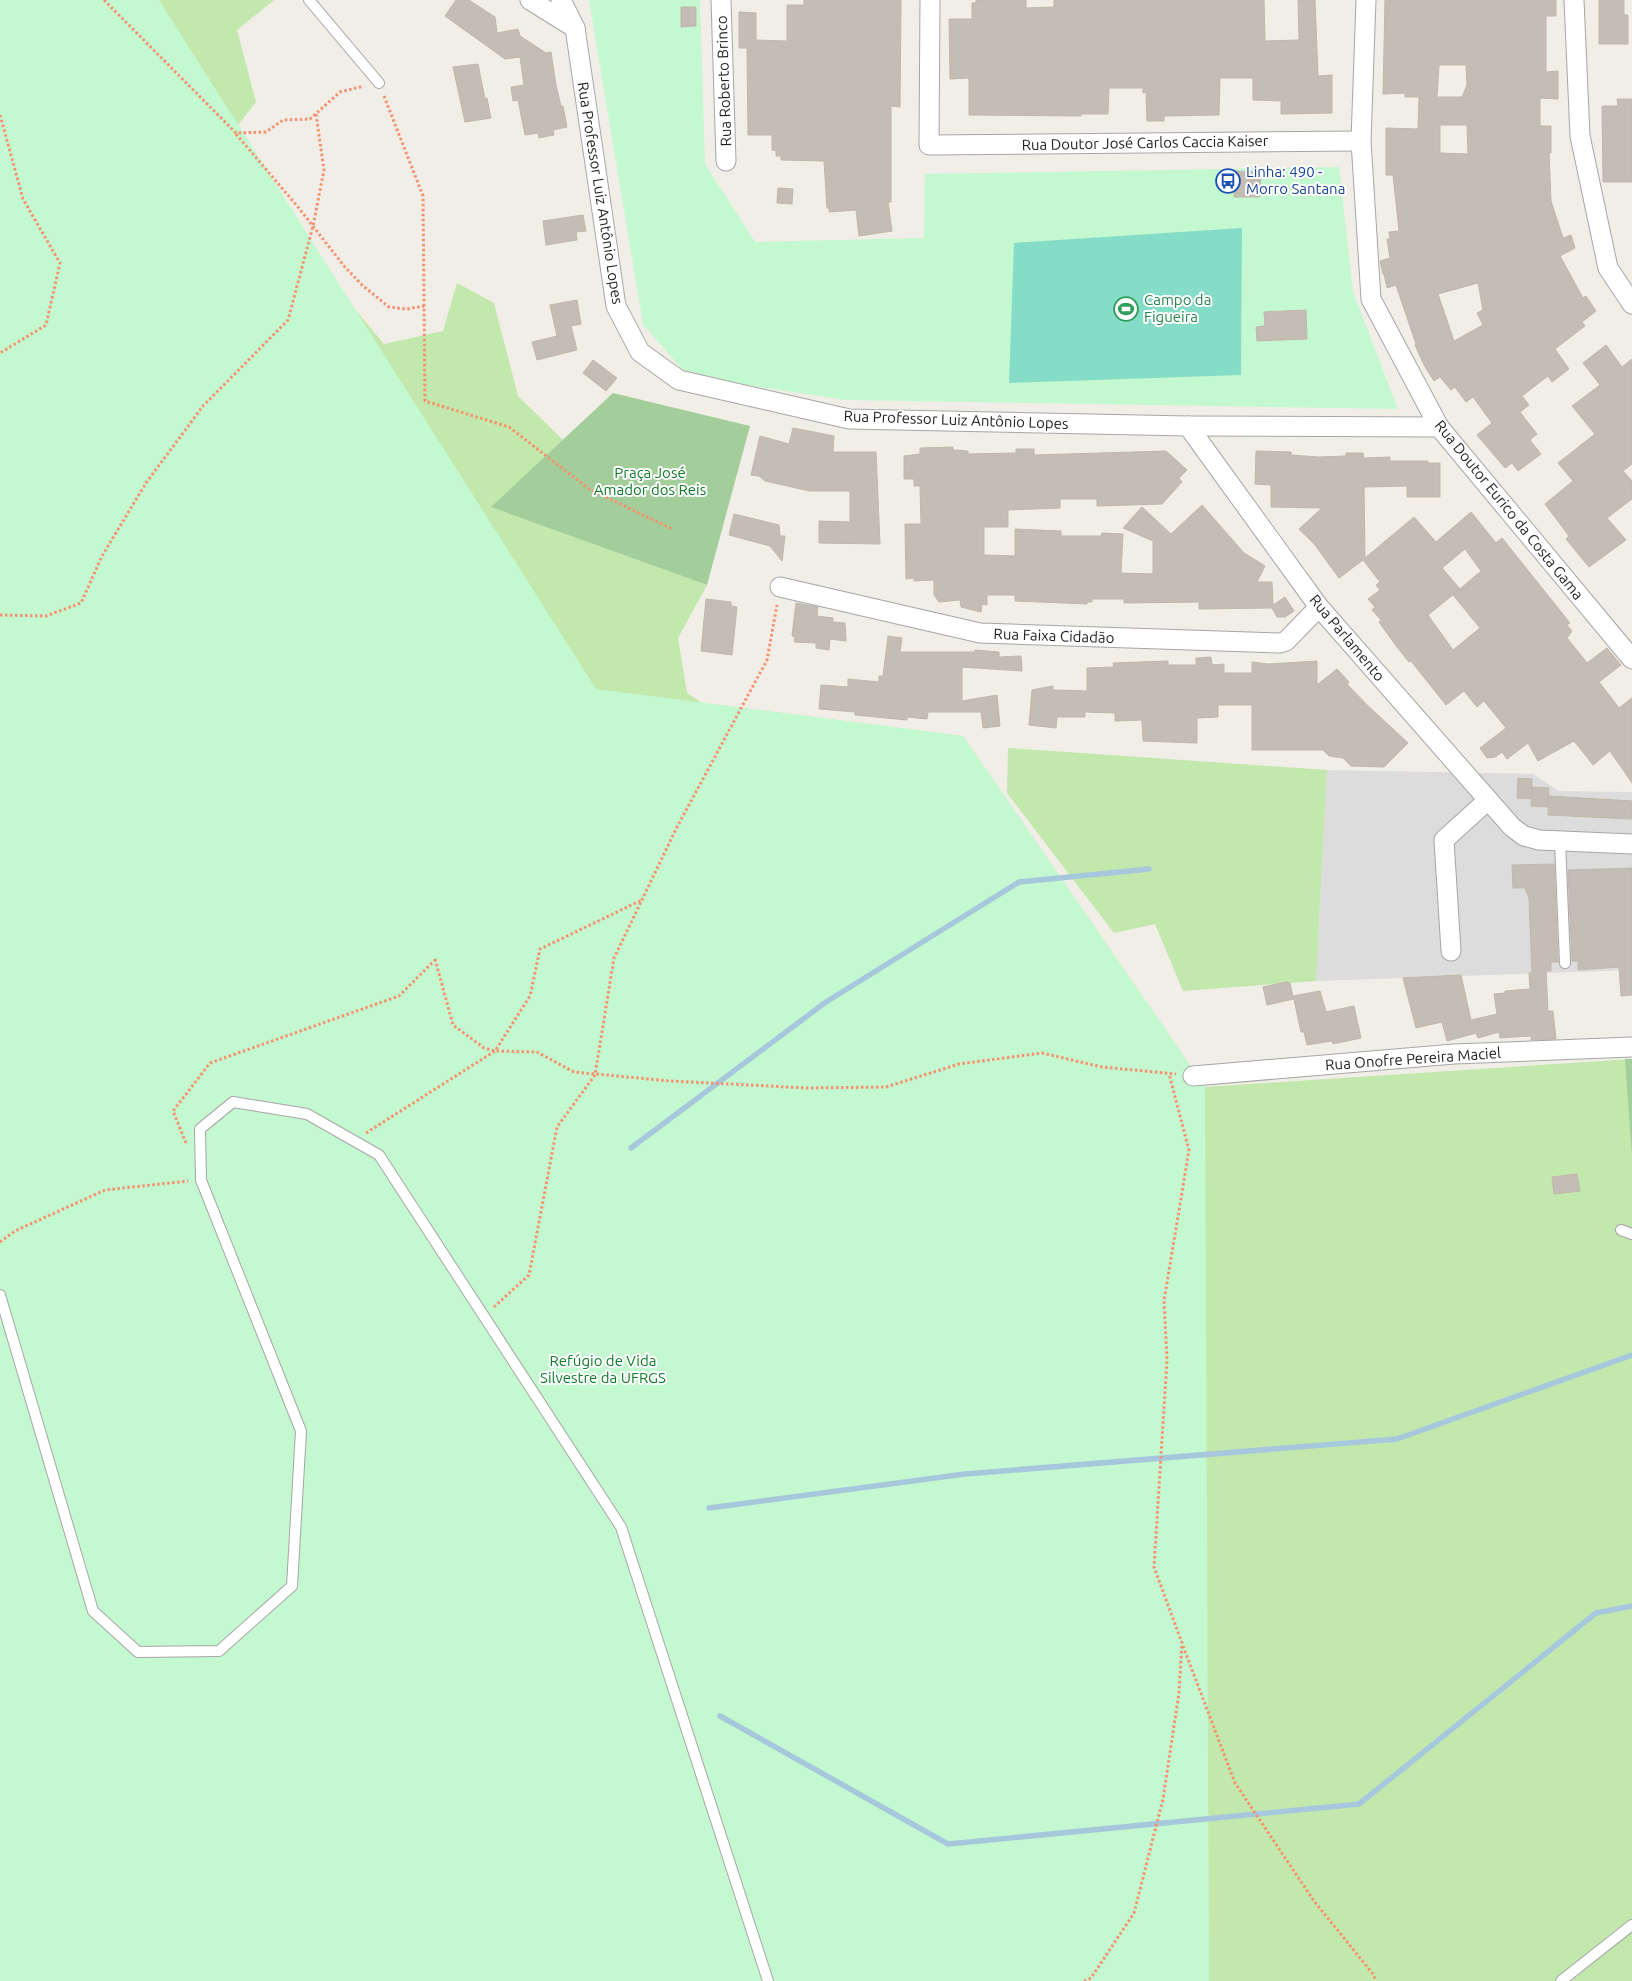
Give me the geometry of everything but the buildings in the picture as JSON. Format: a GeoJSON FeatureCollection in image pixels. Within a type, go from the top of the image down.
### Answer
{"type":"FeatureCollection","features":[{"type":"Feature","properties":{"kind":"street"},"geometry":{"type":"LineString","coordinates":[[530,0],[574,28]]}},
{"type":"Feature","properties":{"kind":"street","name":"Rua Professor Luiz Antônio Lopes"},"geometry":{"type":"LineString","coordinates":[[562,0],[574,28],[616,306],[640,352],[679,380],[849,419],[1188,426],[1439,428]]}},
{"type":"Feature","properties":{"kind":"street","name":"Rua Roberto Brinco"},"geometry":{"type":"LineString","coordinates":[[721,0],[726,161]]}},
{"type":"Feature","properties":{"kind":"street","name":"Rua Doutor José Carlos Caccia Kaiser"},"geometry":{"type":"LineString","coordinates":[[930,0],[929,145],[1361,141]]}},
{"type":"Feature","properties":{"kind":"street","name":"Rua Doutor Eurico da Costa Gama"},"geometry":{"type":"LineString","coordinates":[[1366,0],[1361,141],[1371,299],[1439,428],[1632,659]]}},
{"type":"Feature","properties":{"kind":"street"},"geometry":{"type":"LineString","coordinates":[[1574,0],[1580,136],[1608,268],[1632,304]]}},
{"type":"Feature","properties":{"kind":"street","name":"Rua Parlamento"},"geometry":{"type":"LineString","coordinates":[[1188,426],[1319,607],[1512,827],[1524,836],[1539,840],[1560,841]]}},
{"type":"Feature","properties":{"kind":"street","name":"Rua Faixa Cidadão"},"geometry":{"type":"LineString","coordinates":[[780,587],[990,634],[1280,643],[1286,641],[1319,607]]}},
{"type":"Feature","properties":{"kind":"street"},"geometry":{"type":"LineString","coordinates":[[1451,951],[1444,840],[1488,800]]}},
{"type":"Feature","properties":{"kind":"street"},"geometry":{"type":"LineString","coordinates":[[1560,841],[1632,844]]}},
{"type":"Feature","properties":{"kind":"street","name":"Rua Onofre Pereira Maciel"},"geometry":{"type":"LineString","coordinates":[[1193,1076],[1454,1054],[1632,1047]]}},
{"type":"Feature","properties":{"kind":"lane"},"geometry":{"type":"LineString","coordinates":[[309,0],[379,83]]}},
{"type":"Feature","properties":{"kind":"lane"},"geometry":{"type":"LineString","coordinates":[[1560,841],[1565,963]]}},
{"type":"Feature","properties":{"kind":"lane"},"geometry":{"type":"LineString","coordinates":[[0,1295],[93,1610],[138,1652],[220,1651],[292,1586],[300,1431],[201,1180],[200,1129],[234,1102],[308,1114],[379,1155],[620,1526],[768,1981]]}},
{"type":"Feature","properties":{"kind":"lane"},"geometry":{"type":"LineString","coordinates":[[1621,1230],[1632,1234]]}},
{"type":"Feature","properties":{"kind":"lane"},"geometry":{"type":"LineString","coordinates":[[1561,1981],[1632,1925]]}},
{"type":"Feature","properties":{"kind":"path"},"geometry":{"type":"LineString","coordinates":[[104,0],[236,134],[344,266],[363,286],[389,307],[407,308],[424,306]]}},
{"type":"Feature","properties":{"kind":"path"},"geometry":{"type":"LineString","coordinates":[[236,134],[266,132],[283,120],[310,119],[340,92],[379,83],[423,196],[425,401],[509,427],[589,489],[672,529]]}},
{"type":"Feature","properties":{"kind":"path"},"geometry":{"type":"LineString","coordinates":[[0,615],[46,616],[81,603],[102,556],[146,483],[203,406],[288,320],[313,226],[324,170],[316,114]]}},
{"type":"Feature","properties":{"kind":"path"},"geometry":{"type":"LineString","coordinates":[[0,115],[23,199],[60,263],[46,325],[0,353]]}},
{"type":"Feature","properties":{"kind":"path"},"geometry":{"type":"LineString","coordinates":[[484,1316],[528,1275],[558,1127],[595,1074],[614,958],[676,829],[767,660],[780,587]]}},
{"type":"Feature","properties":{"kind":"path"},"geometry":{"type":"LineString","coordinates":[[358,1143],[366,1133],[495,1051],[530,996],[540,949],[643,899]]}},
{"type":"Feature","properties":{"kind":"path"},"geometry":{"type":"LineString","coordinates":[[187,1145],[173,1111],[210,1063],[399,996],[435,960],[454,1025],[484,1048],[495,1051],[537,1052],[574,1072],[670,1081],[798,1087],[886,1088],[959,1064],[1042,1053],[1102,1067],[1193,1076]]}},
{"type":"Feature","properties":{"kind":"path"},"geometry":{"type":"LineString","coordinates":[[1170,1074],[1190,1150],[1164,1301],[1167,1360],[1154,1567],[1235,1783],[1314,1901],[1373,1974],[1376,1981]]}},
{"type":"Feature","properties":{"kind":"path"},"geometry":{"type":"LineString","coordinates":[[0,1242],[15,1231],[105,1190],[201,1180]]}},
{"type":"Feature","properties":{"kind":"path"},"geometry":{"type":"LineString","coordinates":[[1084,1981],[1091,1978],[1134,1913],[1163,1799],[1179,1693],[1182,1643]]}},
{"type":"Feature","properties":{"kind":"shaded area"},"geometry":{"type":"Polygon","coordinates":[[[1327,770],[1533,774],[1559,791],[1632,792],[1632,970],[1316,981],[1327,770]]]}},
{"type":"Feature","properties":{"kind":"green space","name":"Refúgio de Vida Silvestre da UFRGS"},"geometry":{"type":"Polygon","coordinates":[[[0,0],[274,0],[237,30],[256,102],[238,125],[353,307],[384,344],[443,331],[457,283],[494,303],[518,396],[563,440],[492,507],[707,585],[678,638],[687,693],[702,703],[963,736],[1205,1087],[1632,1059],[1632,1981],[0,1981],[0,0]]]}},
{"type":"Feature","properties":{"kind":"green space","name":"Refúgio de Vida Silvestre da UFRGS"},"geometry":{"type":"Polygon","coordinates":[[[0,0],[159,0],[596,689],[963,736],[1205,1087],[1209,1981],[0,1981],[0,0]]]}},
{"type":"Feature","properties":{"kind":"green space"},"geometry":{"type":"Polygon","coordinates":[[[589,0],[700,0],[705,164],[755,242],[924,238],[925,174],[1339,167],[1353,292],[1398,409],[846,400],[688,376],[643,324],[589,0]]]}},
{"type":"Feature","properties":{"kind":"green space","name":"Campo da Figueira"},"geometry":{"type":"Polygon","coordinates":[[[1242,228],[1241,375],[1009,383],[1014,243],[1242,228]]]}},
{"type":"Feature","properties":{"kind":"green space","name":"Praça José Amador dos Reis"},"geometry":{"type":"Polygon","coordinates":[[[613,393],[750,426],[707,585],[491,507],[613,393]]]}},
{"type":"Feature","properties":{"kind":"green space"},"geometry":{"type":"Polygon","coordinates":[[[1008,748],[1327,770],[1316,981],[1183,991],[1155,924],[1114,933],[1007,793],[1008,748]]]}},
{"type":"Feature","properties":{"kind":"green space"},"geometry":{"type":"Polygon","coordinates":[[[1625,1059],[1632,1059],[1632,1156],[1625,1059]]]}},
{"type":"Feature","properties":{"kind":"waterway"},"geometry":{"type":"LineString","coordinates":[[631,1148],[826,1002],[1019,882],[1149,869]]}},
{"type":"Feature","properties":{"kind":"waterway"},"geometry":{"type":"LineString","coordinates":[[709,1508],[965,1474],[1397,1439],[1632,1355]]}},
{"type":"Feature","properties":{"kind":"waterway"},"geometry":{"type":"LineString","coordinates":[[720,1716],[948,1844],[1359,1804],[1596,1613],[1632,1606]]}},
{"type":"Feature","properties":{"kind":"place","name":"Linha: 490 - Morro Santana"},"geometry":{"type":"Point","coordinates":[1228,181]}},
{"type":"Feature","properties":{"kind":"place","name":"Campo da Figueira"},"geometry":{"type":"Point","coordinates":[1126,309]}}]}
